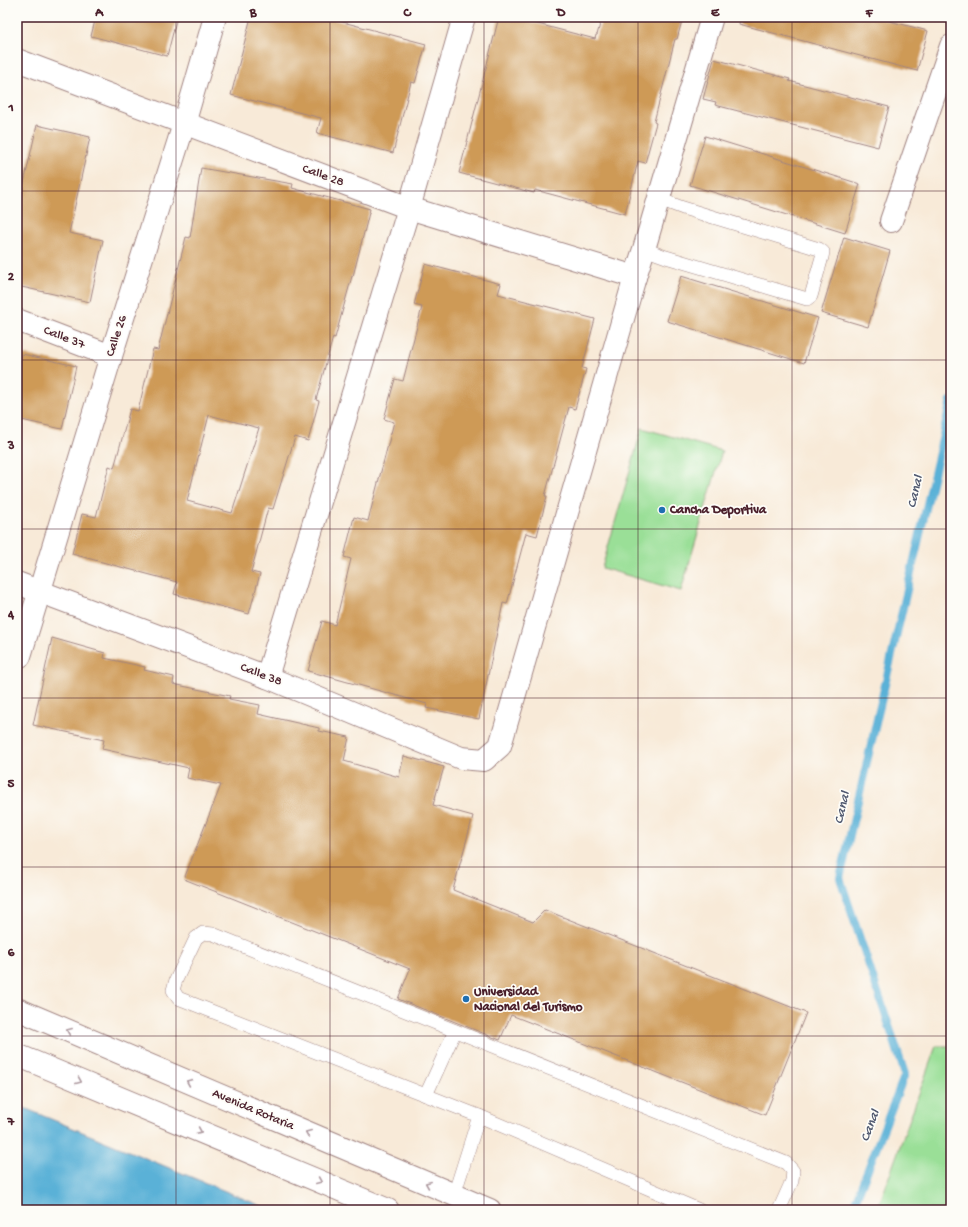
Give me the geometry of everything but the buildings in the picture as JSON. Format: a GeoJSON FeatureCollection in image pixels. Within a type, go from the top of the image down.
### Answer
{"type":"FeatureCollection","features":[{"type":"Feature","properties":{"kind":"street","name":"Calle 26"},"geometry":{"type":"LineString","coordinates":[[20,656],[111,356],[184,124],[215,17]]}},
{"type":"Feature","properties":{"kind":"street"},"geometry":{"type":"LineString","coordinates":[[266,677],[409,208],[464,17]]}},
{"type":"Feature","properties":{"kind":"street"},"geometry":{"type":"LineString","coordinates":[[635,277],[712,17]]}},
{"type":"Feature","properties":{"kind":"street"},"geometry":{"type":"LineString","coordinates":[[891,221],[951,46]]}},
{"type":"Feature","properties":{"kind":"street","name":"Calle 28"},"geometry":{"type":"LineString","coordinates":[[17,60],[409,208],[635,277]]}},
{"type":"Feature","properties":{"kind":"street","name":"Calle 38"},"geometry":{"type":"LineString","coordinates":[[17,583],[266,677],[461,758],[484,760],[500,746],[635,277]]}},
{"type":"Feature","properties":{"kind":"street","name":"Calle 37"},"geometry":{"type":"LineString","coordinates":[[17,320],[111,356]]}},
{"type":"Feature","properties":{"kind":"street","name":"Avenida Rotaria"},"geometry":{"type":"LineString","coordinates":[[17,1009],[490,1210]]}},
{"type":"Feature","properties":{"kind":"street"},"geometry":{"type":"LineString","coordinates":[[17,1055],[388,1210]]}},
{"type":"Feature","properties":{"kind":"lane"},"geometry":{"type":"LineString","coordinates":[[644,249],[807,299],[811,296],[823,252],[819,249],[683,208],[659,199]]}},
{"type":"Feature","properties":{"kind":"lane"},"geometry":{"type":"LineString","coordinates":[[699,1210],[479,1116],[178,998],[173,990],[176,980],[196,938],[203,934],[213,934],[786,1163],[793,1171],[792,1181],[779,1210]]}},
{"type":"Feature","properties":{"kind":"lane"},"geometry":{"type":"LineString","coordinates":[[426,1096],[456,1031]]}},
{"type":"Feature","properties":{"kind":"lane"},"geometry":{"type":"LineString","coordinates":[[454,1195],[479,1116]]}},
{"type":"Feature","properties":{"kind":"green space","name":"Cancha Deportiva"},"geometry":{"type":"Polygon","coordinates":[[[642,428],[722,451],[681,591],[602,568],[642,428]]]}},
{"type":"Feature","properties":{"kind":"green space"},"geometry":{"type":"Polygon","coordinates":[[[936,1046],[951,1046],[951,1210],[877,1210],[936,1046]]]}},
{"type":"Feature","properties":{"kind":"water"},"geometry":{"type":"Polygon","coordinates":[[[17,1105],[271,1210],[17,1210],[17,1105]]]}},
{"type":"Feature","properties":{"kind":"waterway","name":"Canal"},"geometry":{"type":"LineString","coordinates":[[852,1210],[905,1074],[840,878],[951,401]]}},
{"type":"Feature","properties":{"kind":"place","name":"Cancha Deportiva"},"geometry":{"type":"Point","coordinates":[662,510]}},
{"type":"Feature","properties":{"kind":"place","name":"Universidad Nacional del Turismo"},"geometry":{"type":"Point","coordinates":[466,999]}}]}
